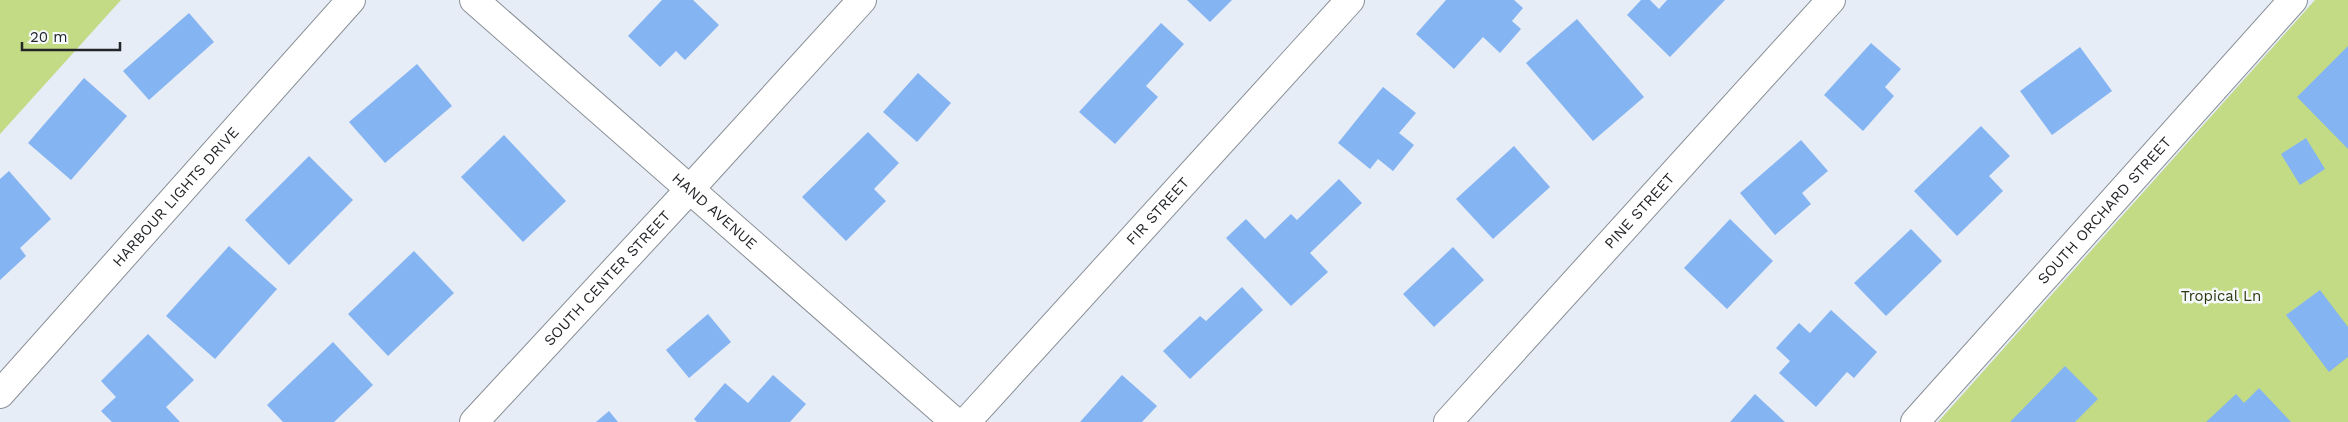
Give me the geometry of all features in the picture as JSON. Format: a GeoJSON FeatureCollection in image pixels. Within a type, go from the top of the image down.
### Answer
{"type":"FeatureCollection","features":[{"type":"Feature","properties":{"kind":"street","name":"HARBOUR LIGHTS DRIVE"},"geometry":{"type":"LineString","coordinates":[[0,394],[351,0]]}},
{"type":"Feature","properties":{"kind":"street","name":"HAND AVENUE"},"geometry":{"type":"LineString","coordinates":[[474,0],[955,422]]}},
{"type":"Feature","properties":{"kind":"street","name":"SOUTH CENTER STREET"},"geometry":{"type":"LineString","coordinates":[[474,422],[690,190],[862,0]]}},
{"type":"Feature","properties":{"kind":"street","name":"FIR STREET"},"geometry":{"type":"LineString","coordinates":[[966,422],[1350,0]]}},
{"type":"Feature","properties":{"kind":"street","name":"PINE STREET"},"geometry":{"type":"LineString","coordinates":[[1448,422],[1831,0]]}},
{"type":"Feature","properties":{"kind":"street","name":"SOUTH ORCHARD STREET"},"geometry":{"type":"LineString","coordinates":[[1915,422],[2293,0]]}},
{"type":"Feature","properties":{"kind":"green space"},"geometry":{"type":"Polygon","coordinates":[[[0,0],[121,0],[0,134],[0,0]]]}},
{"type":"Feature","properties":{"kind":"green space","name":"Tropical Ln"},"geometry":{"type":"Polygon","coordinates":[[[2315,0],[2348,0],[2348,422],[1938,422],[2315,0]]]}},
{"type":"Feature","properties":{"kind":"building"},"geometry":{"type":"Polygon","coordinates":[[[662,0],[693,0],[719,25],[685,60],[676,51],[660,67],[628,36],[662,0]]]}},
{"type":"Feature","properties":{"kind":"building"},"geometry":{"type":"Polygon","coordinates":[[[1187,0],[1232,0],[1210,22],[1187,0]]]}},
{"type":"Feature","properties":{"kind":"building"},"geometry":{"type":"Polygon","coordinates":[[[1446,0],[1514,0],[1523,8],[1512,21],[1521,29],[1500,53],[1483,37],[1454,69],[1416,34],[1446,0]]]}},
{"type":"Feature","properties":{"kind":"building"},"geometry":{"type":"Polygon","coordinates":[[[1641,0],[1650,0],[1659,9],[1667,0],[1725,0],[1670,57],[1627,15],[1641,0]]]}},
{"type":"Feature","properties":{"kind":"building"},"geometry":{"type":"Polygon","coordinates":[[[189,13],[214,42],[149,100],[123,71],[189,13]]]}},
{"type":"Feature","properties":{"kind":"building"},"geometry":{"type":"Polygon","coordinates":[[[1577,19],[1644,97],[1593,141],[1526,63],[1577,19]]]}},
{"type":"Feature","properties":{"kind":"building"},"geometry":{"type":"Polygon","coordinates":[[[1161,23],[1184,44],[1146,86],[1158,97],[1115,144],[1079,112],[1161,23]]]}},
{"type":"Feature","properties":{"kind":"building"},"geometry":{"type":"Polygon","coordinates":[[[1871,43],[1901,69],[1885,87],[1894,96],[1863,131],[1824,95],[1871,43]]]}},
{"type":"Feature","properties":{"kind":"building"},"geometry":{"type":"Polygon","coordinates":[[[2348,46],[2348,149],[2297,97],[2348,46]]]}},
{"type":"Feature","properties":{"kind":"building"},"geometry":{"type":"Polygon","coordinates":[[[2080,47],[2112,91],[2052,135],[2020,91],[2080,47]]]}},
{"type":"Feature","properties":{"kind":"building"},"geometry":{"type":"Polygon","coordinates":[[[417,64],[452,106],[385,163],[349,122],[417,64]]]}},
{"type":"Feature","properties":{"kind":"building"},"geometry":{"type":"Polygon","coordinates":[[[918,73],[951,103],[917,142],[883,112],[918,73]]]}},
{"type":"Feature","properties":{"kind":"building"},"geometry":{"type":"Polygon","coordinates":[[[84,78],[127,116],[71,180],[28,143],[84,78]]]}},
{"type":"Feature","properties":{"kind":"building"},"geometry":{"type":"Polygon","coordinates":[[[1383,87],[1416,113],[1399,133],[1414,145],[1393,171],[1378,159],[1370,169],[1338,143],[1383,87]]]}},
{"type":"Feature","properties":{"kind":"building"},"geometry":{"type":"Polygon","coordinates":[[[1981,126],[2010,156],[1989,176],[2003,191],[1957,236],[1914,191],[1981,126]]]}},
{"type":"Feature","properties":{"kind":"building"},"geometry":{"type":"Polygon","coordinates":[[[868,132],[899,163],[874,189],[886,201],[846,241],[802,197],[868,132]]]}},
{"type":"Feature","properties":{"kind":"building"},"geometry":{"type":"Polygon","coordinates":[[[504,135],[566,201],[523,242],[461,177],[504,135]]]}},
{"type":"Feature","properties":{"kind":"building"},"geometry":{"type":"Polygon","coordinates":[[[2306,138],[2325,169],[2300,185],[2281,154],[2306,138]]]}},
{"type":"Feature","properties":{"kind":"building"},"geometry":{"type":"Polygon","coordinates":[[[1801,140],[1828,171],[1802,193],[1811,204],[1775,235],[1740,193],[1801,140]]]}},
{"type":"Feature","properties":{"kind":"building"},"geometry":{"type":"Polygon","coordinates":[[[1514,146],[1550,187],[1493,239],[1456,199],[1514,146]]]}},
{"type":"Feature","properties":{"kind":"building"},"geometry":{"type":"Polygon","coordinates":[[[309,156],[353,200],[289,265],[245,220],[309,156]]]}},
{"type":"Feature","properties":{"kind":"building"},"geometry":{"type":"Polygon","coordinates":[[[9,171],[51,219],[20,248],[26,256],[0,280],[0,179],[9,171]]]}},
{"type":"Feature","properties":{"kind":"building"},"geometry":{"type":"Polygon","coordinates":[[[1339,179],[1362,203],[1310,253],[1328,272],[1291,306],[1226,238],[1246,219],[1265,239],[1291,214],[1297,220],[1339,179]]]}},
{"type":"Feature","properties":{"kind":"building"},"geometry":{"type":"Polygon","coordinates":[[[1730,219],[1773,261],[1727,309],[1684,268],[1730,219]]]}},
{"type":"Feature","properties":{"kind":"building"},"geometry":{"type":"Polygon","coordinates":[[[1911,229],[1942,261],[1886,316],[1854,283],[1911,229]]]}},
{"type":"Feature","properties":{"kind":"building"},"geometry":{"type":"Polygon","coordinates":[[[229,246],[277,289],[215,359],[166,316],[229,246]]]}},
{"type":"Feature","properties":{"kind":"building"},"geometry":{"type":"Polygon","coordinates":[[[1453,247],[1484,280],[1434,327],[1403,294],[1453,247]]]}},
{"type":"Feature","properties":{"kind":"building"},"geometry":{"type":"Polygon","coordinates":[[[414,251],[454,293],[388,356],[348,314],[414,251]]]}},
{"type":"Feature","properties":{"kind":"building"},"geometry":{"type":"Polygon","coordinates":[[[1242,287],[1263,310],[1190,379],[1163,351],[1200,316],[1206,321],[1242,287]]]}},
{"type":"Feature","properties":{"kind":"building"},"geometry":{"type":"Polygon","coordinates":[[[2320,290],[2348,327],[2348,357],[2329,372],[2286,315],[2320,290]]]}},
{"type":"Feature","properties":{"kind":"building"},"geometry":{"type":"Polygon","coordinates":[[[1831,310],[1877,352],[1854,378],[1847,372],[1816,407],[1779,373],[1790,361],[1776,348],[1799,323],[1810,333],[1831,310]]]}},
{"type":"Feature","properties":{"kind":"building"},"geometry":{"type":"Polygon","coordinates":[[[708,314],[731,342],[689,378],[666,350],[708,314]]]}},
{"type":"Feature","properties":{"kind":"building"},"geometry":{"type":"Polygon","coordinates":[[[148,334],[194,380],[166,407],[180,422],[112,422],[101,411],[116,397],[101,381],[148,334]]]}},
{"type":"Feature","properties":{"kind":"building"},"geometry":{"type":"Polygon","coordinates":[[[333,342],[373,385],[334,422],[283,422],[267,405],[333,342]]]}},
{"type":"Feature","properties":{"kind":"building"},"geometry":{"type":"Polygon","coordinates":[[[2065,366],[2098,399],[2075,422],[2010,422],[2065,366]]]}},
{"type":"Feature","properties":{"kind":"building"},"geometry":{"type":"Polygon","coordinates":[[[773,375],[806,404],[790,422],[697,422],[694,419],[725,383],[748,403],[773,375]]]}},
{"type":"Feature","properties":{"kind":"building"},"geometry":{"type":"Polygon","coordinates":[[[1122,375],[1157,406],[1142,422],[1080,422],[1122,375]]]}},
{"type":"Feature","properties":{"kind":"building"},"geometry":{"type":"Polygon","coordinates":[[[2259,388],[2291,422],[2206,422],[2236,394],[2244,403],[2259,388]]]}},
{"type":"Feature","properties":{"kind":"building"},"geometry":{"type":"Polygon","coordinates":[[[1755,394],[1785,422],[1730,422],[1755,394]]]}},
{"type":"Feature","properties":{"kind":"building"},"geometry":{"type":"Polygon","coordinates":[[[609,411],[618,422],[596,422],[609,411]]]}}]}
